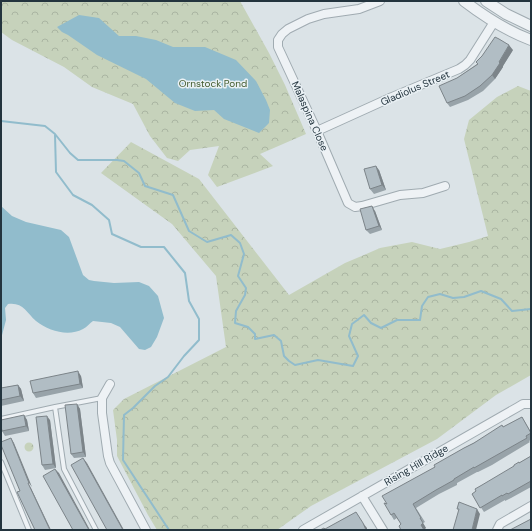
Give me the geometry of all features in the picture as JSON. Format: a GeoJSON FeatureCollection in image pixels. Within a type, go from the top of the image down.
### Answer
{"type":"FeatureCollection","features":[{"type":"Feature","properties":{"kind":"street","name":"Malaspina Close"},"geometry":{"type":"LineString","coordinates":[[380,1],[358,9],[324,14],[308,19],[284,31],[278,40],[279,50],[317,131],[348,203],[355,207],[362,206],[400,195],[422,193],[445,186]]}},
{"type":"Feature","properties":{"kind":"street"},"geometry":{"type":"LineString","coordinates":[[464,1],[511,32],[531,40]]}},
{"type":"Feature","properties":{"kind":"street"},"geometry":{"type":"LineString","coordinates":[[486,1],[511,17],[531,26]]}},
{"type":"Feature","properties":{"kind":"street","name":"Gladiolus Street"},"geometry":{"type":"LineString","coordinates":[[317,131],[385,100],[459,69],[470,60],[494,22]]}},
{"type":"Feature","properties":{"kind":"street"},"geometry":{"type":"LineString","coordinates":[[110,384],[102,398],[108,456],[110,463],[146,530]]}},
{"type":"Feature","properties":{"kind":"street","name":"Rising Hill Ridge"},"geometry":{"type":"LineString","coordinates":[[303,530],[523,404],[531,404]]}},
{"type":"Feature","properties":{"kind":"street"},"geometry":{"type":"LineString","coordinates":[[362,496],[383,530]]}},
{"type":"Feature","properties":{"kind":"street"},"geometry":{"type":"LineString","coordinates":[[497,530],[500,524],[531,506]]}},
{"type":"Feature","properties":{"kind":"lane"},"geometry":{"type":"LineString","coordinates":[[1,419],[102,398]]}},
{"type":"Feature","properties":{"kind":"lane"},"geometry":{"type":"LineString","coordinates":[[55,407],[64,469],[96,530]]}},
{"type":"Feature","properties":{"kind":"lane"},"geometry":{"type":"LineString","coordinates":[[1,462],[29,530]]}},
{"type":"Feature","properties":{"kind":"green space","name":"Ornstock Pond"},"geometry":{"type":"Polygon","coordinates":[[[1,1],[240,1],[285,85],[306,134],[260,154],[273,166],[217,187],[208,175],[219,146],[190,150],[178,161],[167,158],[150,136],[133,104],[92,87],[64,67],[12,40],[1,32],[1,1]]]}},
{"type":"Feature","properties":{"kind":"green space"},"geometry":{"type":"Polygon","coordinates":[[[518,86],[531,91],[531,375],[496,395],[437,439],[311,506],[277,530],[157,530],[117,456],[117,440],[113,410],[124,399],[226,347],[216,276],[172,224],[101,173],[131,142],[199,179],[289,295],[345,263],[380,248],[412,242],[440,249],[488,236],[464,139],[469,120],[497,97],[518,86]]]}},
{"type":"Feature","properties":{"kind":"green space"},"geometry":{"type":"Polygon","coordinates":[[[27,443],[31,443],[33,447],[31,451],[27,451],[25,449],[25,445],[27,443]]]}},
{"type":"Feature","properties":{"kind":"water"},"geometry":{"type":"Polygon","coordinates":[[[79,15],[99,18],[119,36],[136,36],[156,40],[173,47],[205,47],[236,60],[256,81],[266,100],[270,110],[269,123],[259,133],[224,119],[214,110],[195,111],[175,103],[146,79],[97,55],[62,32],[57,27],[79,15]]]}},
{"type":"Feature","properties":{"kind":"water"},"geometry":{"type":"Polygon","coordinates":[[[1,206],[12,216],[26,222],[61,230],[69,237],[83,275],[89,280],[114,283],[139,282],[149,286],[158,296],[164,318],[157,337],[151,347],[145,350],[139,349],[120,327],[111,323],[93,321],[83,329],[71,333],[59,332],[41,325],[21,306],[13,304],[8,304],[5,308],[6,320],[1,339],[1,206]]]}},
{"type":"Feature","properties":{"kind":"building"},"geometry":{"type":"Polygon","coordinates":[[[495,37],[509,45],[492,75],[480,86],[465,96],[447,103],[439,86],[457,78],[478,64],[476,62],[495,37]]]}},
{"type":"Feature","properties":{"kind":"building"},"geometry":{"type":"Polygon","coordinates":[[[376,166],[382,185],[370,189],[364,169],[376,166]]]}},
{"type":"Feature","properties":{"kind":"building"},"geometry":{"type":"Polygon","coordinates":[[[372,206],[379,226],[366,230],[360,209],[372,206]]]}},
{"type":"Feature","properties":{"kind":"building"},"geometry":{"type":"Polygon","coordinates":[[[78,371],[80,384],[33,393],[30,381],[78,371]]]}},
{"type":"Feature","properties":{"kind":"building"},"geometry":{"type":"Polygon","coordinates":[[[18,385],[20,396],[1,400],[1,388],[18,385]]]}},
{"type":"Feature","properties":{"kind":"building"},"geometry":{"type":"Polygon","coordinates":[[[77,404],[83,452],[71,454],[65,405],[77,404]]]}},
{"type":"Feature","properties":{"kind":"building"},"geometry":{"type":"Polygon","coordinates":[[[24,415],[26,426],[2,431],[1,420],[24,415]]]}},
{"type":"Feature","properties":{"kind":"building"},"geometry":{"type":"Polygon","coordinates":[[[47,416],[53,464],[42,465],[36,417],[47,416]]]}},
{"type":"Feature","properties":{"kind":"building"},"geometry":{"type":"Polygon","coordinates":[[[522,417],[531,433],[526,436],[527,438],[474,467],[413,504],[421,518],[423,523],[421,525],[424,530],[401,530],[399,526],[401,524],[394,513],[391,515],[382,496],[435,467],[434,465],[474,443],[502,425],[503,427],[522,417]]]}},
{"type":"Feature","properties":{"kind":"building"},"geometry":{"type":"Polygon","coordinates":[[[11,438],[28,483],[50,530],[35,530],[17,492],[20,491],[1,445],[1,442],[11,438]]]}},
{"type":"Feature","properties":{"kind":"building"},"geometry":{"type":"Polygon","coordinates":[[[531,456],[531,481],[480,508],[472,494],[476,491],[475,489],[531,456]]]}},
{"type":"Feature","properties":{"kind":"building"},"geometry":{"type":"Polygon","coordinates":[[[83,458],[123,530],[107,530],[71,465],[83,458]]]}},
{"type":"Feature","properties":{"kind":"building"},"geometry":{"type":"Polygon","coordinates":[[[55,469],[89,530],[73,530],[43,476],[55,469]]]}},
{"type":"Feature","properties":{"kind":"building"},"geometry":{"type":"Polygon","coordinates":[[[459,502],[477,509],[472,530],[453,530],[459,509],[457,509],[459,502]]]}},
{"type":"Feature","properties":{"kind":"building"},"geometry":{"type":"Polygon","coordinates":[[[356,512],[366,530],[320,530],[325,529],[356,512]]]}},
{"type":"Feature","properties":{"kind":"building"},"geometry":{"type":"Polygon","coordinates":[[[531,519],[531,530],[510,530],[531,519]]]}},
{"type":"Feature","properties":{"kind":"waterway"},"geometry":{"type":"LineString","coordinates":[[1,121],[45,126],[55,134],[70,153],[78,160],[124,161],[139,173],[145,186],[173,195],[189,231],[207,242],[231,235],[240,243],[244,254],[238,276],[246,288],[245,295],[236,311],[235,323],[248,327],[255,334],[255,339],[274,335],[281,341],[284,356],[295,365],[318,360],[353,366],[358,356],[349,336],[352,324],[364,315],[371,323],[381,328],[397,320],[420,320],[422,306],[428,297],[440,294],[453,298],[464,297],[481,291],[501,299],[512,311],[531,309]]}},
{"type":"Feature","properties":{"kind":"waterway"},"geometry":{"type":"LineString","coordinates":[[55,135],[56,172],[73,195],[92,205],[109,220],[112,234],[141,247],[164,247],[185,273],[189,301],[199,319],[199,340],[184,356],[168,377],[155,386],[124,415],[123,460],[169,530]]}}]}
